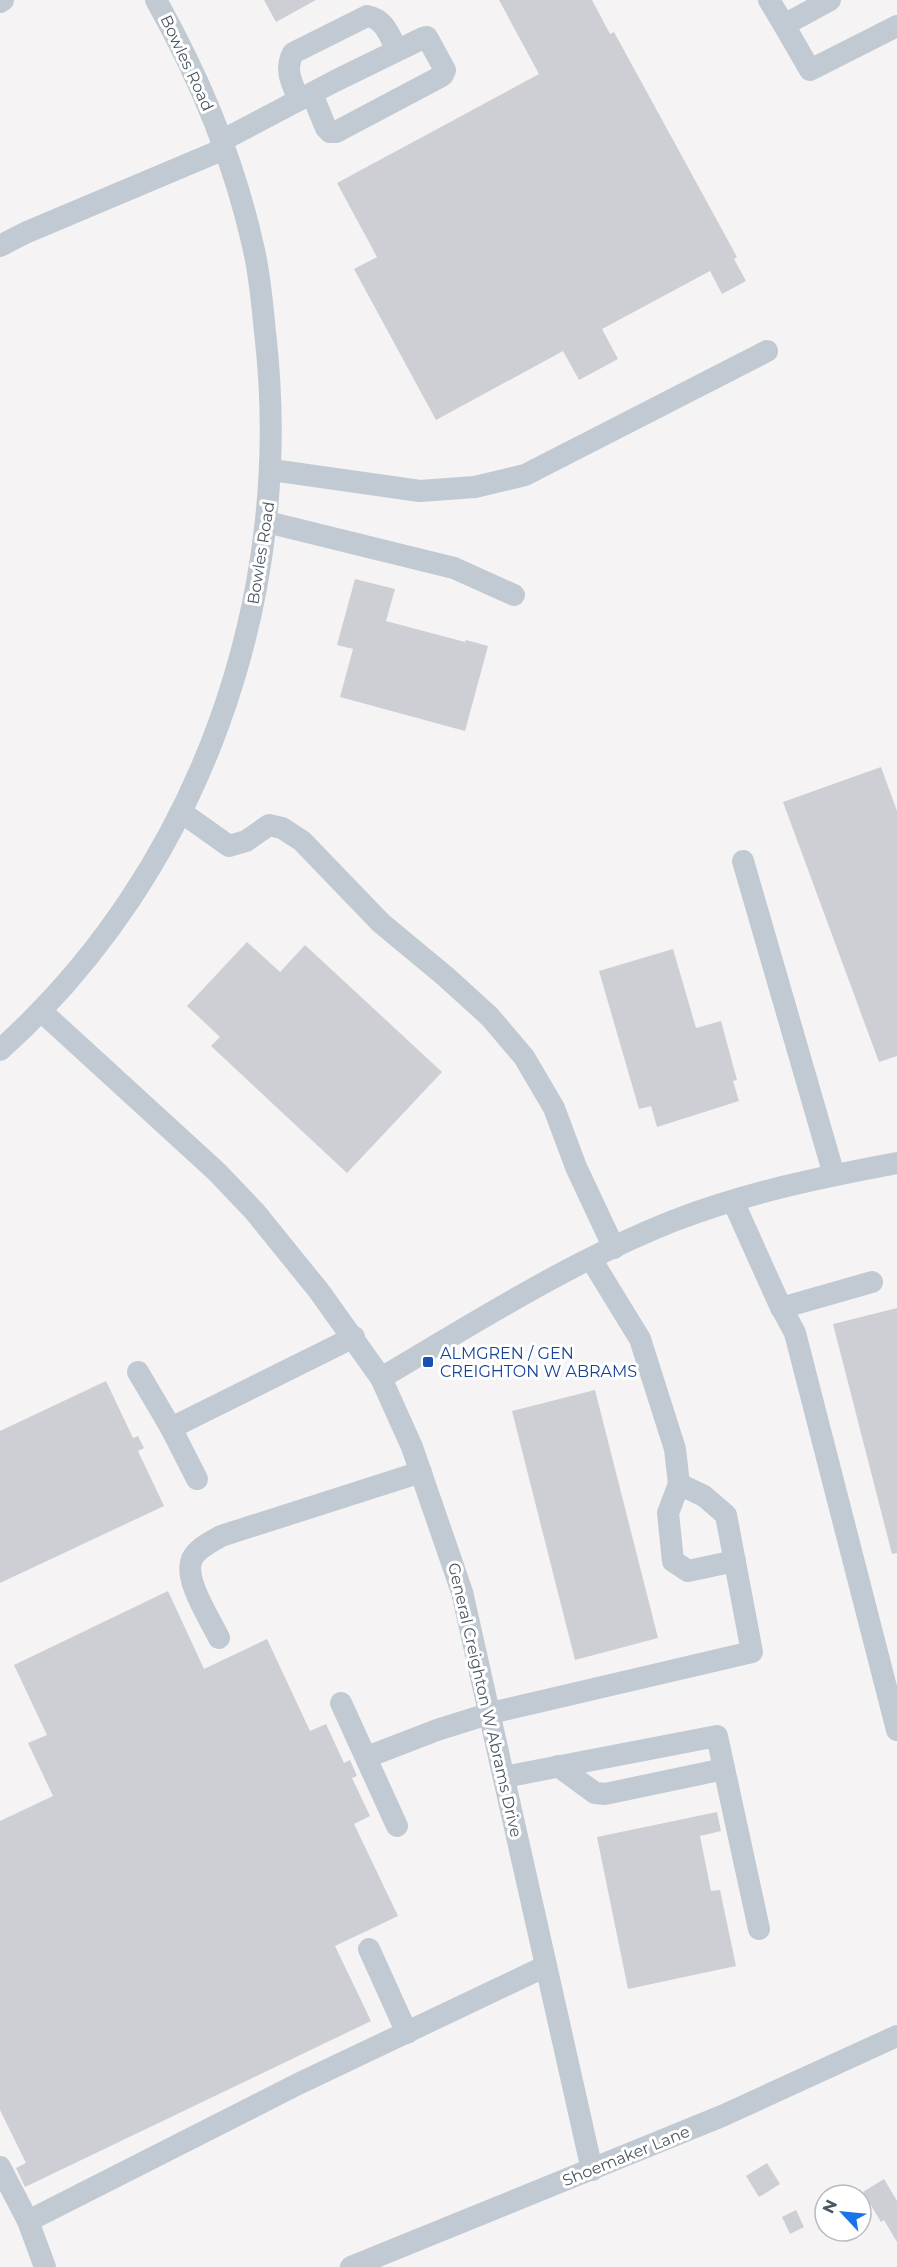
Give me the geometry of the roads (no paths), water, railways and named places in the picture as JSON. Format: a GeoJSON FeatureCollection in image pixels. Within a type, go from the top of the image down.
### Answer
{"type":"FeatureCollection","features":[{"type":"Feature","properties":{"kind":"street","name":"Bowles Road"},"geometry":{"type":"LineString","coordinates":[[0,1050],[41,1011],[92,952],[119,916],[157,856],[181,812],[209,753],[238,670],[256,595],[267,522],[272,470],[272,408],[269,364],[254,248],[238,190],[222,145],[187,59],[156,0]]}},
{"type":"Feature","properties":{"kind":"street"},"geometry":{"type":"LineString","coordinates":[[769,0],[810,70],[897,26]]}},
{"type":"Feature","properties":{"kind":"street"},"geometry":{"type":"LineString","coordinates":[[784,25],[830,0]]}},
{"type":"Feature","properties":{"kind":"street"},"geometry":{"type":"LineString","coordinates":[[0,246],[222,145],[305,97],[427,37],[445,70],[443,75],[336,132],[330,132],[326,128],[305,97],[289,76],[288,63],[293,53],[367,16],[376,18],[382,23],[397,50]]}},
{"type":"Feature","properties":{"kind":"street"},"geometry":{"type":"LineString","coordinates":[[272,470],[420,491],[475,487],[525,475],[767,351]]}},
{"type":"Feature","properties":{"kind":"street"},"geometry":{"type":"LineString","coordinates":[[267,522],[454,568],[514,595]]}},
{"type":"Feature","properties":{"kind":"street"},"geometry":{"type":"LineString","coordinates":[[181,812],[229,846],[246,841],[269,825],[282,828],[302,841],[381,922],[490,1017],[524,1057],[554,1108],[576,1167],[614,1248]]}},
{"type":"Feature","properties":{"kind":"street"},"geometry":{"type":"LineString","coordinates":[[743,861],[834,1175]]}},
{"type":"Feature","properties":{"kind":"street","name":"General Creighton W Abrams Drive"},"geometry":{"type":"LineString","coordinates":[[41,1011],[224,1180],[288,1252],[354,1337],[381,1378],[421,1472],[462,1592],[592,2170]]}},
{"type":"Feature","properties":{"kind":"street"},"geometry":{"type":"LineString","coordinates":[[381,1378],[549,1281],[673,1221],[733,1201],[834,1175],[897,1163]]}},
{"type":"Feature","properties":{"kind":"street"},"geometry":{"type":"LineString","coordinates":[[733,1201],[795,1333],[897,1730]]}},
{"type":"Feature","properties":{"kind":"street"},"geometry":{"type":"LineString","coordinates":[[591,1259],[640,1339],[675,1449],[679,1484],[668,1513],[673,1561],[688,1571],[735,1561]]}},
{"type":"Feature","properties":{"kind":"street"},"geometry":{"type":"LineString","coordinates":[[782,1308],[872,1282]]}},
{"type":"Feature","properties":{"kind":"street"},"geometry":{"type":"LineString","coordinates":[[171,1428],[354,1337]]}},
{"type":"Feature","properties":{"kind":"street"},"geometry":{"type":"LineString","coordinates":[[138,1372],[171,1428],[197,1479]]}},
{"type":"Feature","properties":{"kind":"street"},"geometry":{"type":"LineString","coordinates":[[219,1638],[189,1576],[192,1559],[202,1547],[221,1536],[421,1472]]}},
{"type":"Feature","properties":{"kind":"street"},"geometry":{"type":"LineString","coordinates":[[367,1757],[437,1730],[490,1713],[752,1652],[726,1515],[704,1496],[679,1484]]}},
{"type":"Feature","properties":{"kind":"street"},"geometry":{"type":"LineString","coordinates":[[341,1703],[397,1826]]}},
{"type":"Feature","properties":{"kind":"street"},"geometry":{"type":"LineString","coordinates":[[504,1777],[717,1736],[759,1929]]}},
{"type":"Feature","properties":{"kind":"street"},"geometry":{"type":"LineString","coordinates":[[558,1766],[595,1793],[605,1794],[724,1769]]}},
{"type":"Feature","properties":{"kind":"street"},"geometry":{"type":"LineString","coordinates":[[369,1949],[406,2033]]}},
{"type":"Feature","properties":{"kind":"street"},"geometry":{"type":"LineString","coordinates":[[28,2221],[298,2084],[546,1966]]}},
{"type":"Feature","properties":{"kind":"street","name":"Shoemaker Lane"},"geometry":{"type":"LineString","coordinates":[[351,2267],[762,2099],[897,2036]]}},
{"type":"Feature","properties":{"kind":"street"},"geometry":{"type":"LineString","coordinates":[[0,2167],[28,2221],[45,2267]]}},
{"type":"Feature","properties":{"kind":"place","name":"ALMGREN / GEN CREIGHTON W ABRAMS"},"geometry":{"type":"Point","coordinates":[428,1362]}}]}
